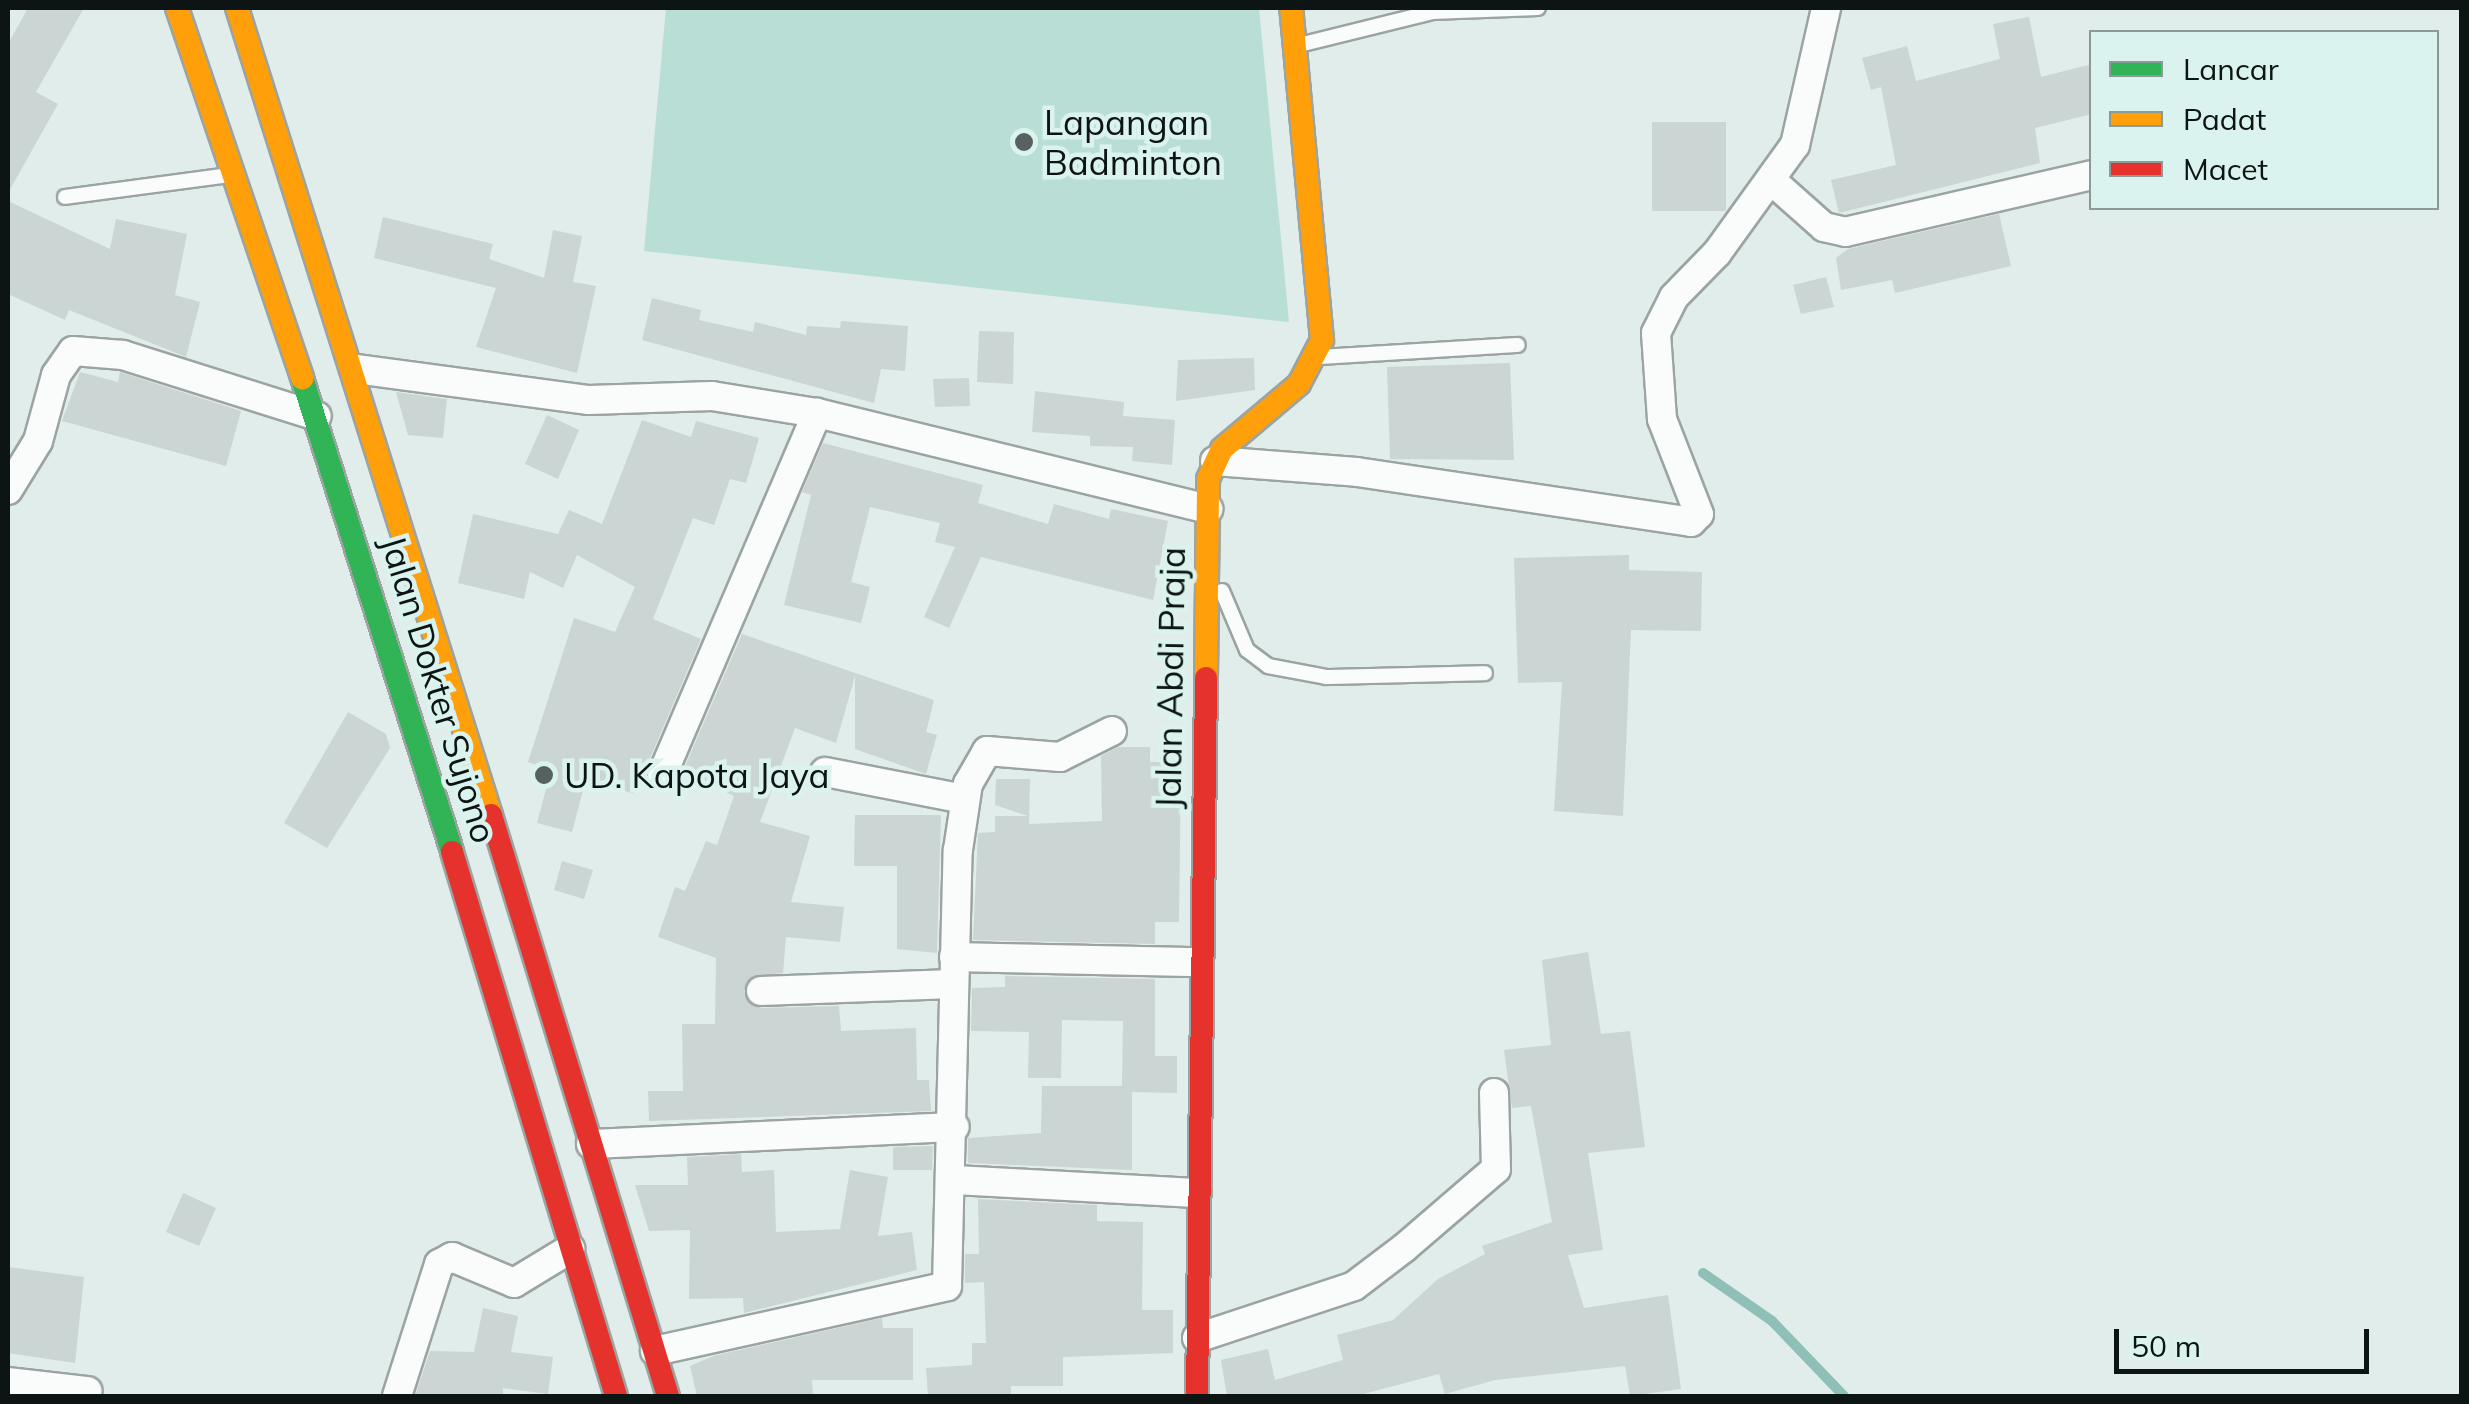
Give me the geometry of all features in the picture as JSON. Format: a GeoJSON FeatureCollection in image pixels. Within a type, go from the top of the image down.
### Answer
{"type":"FeatureCollection","features":[{"type":"Feature","properties":{"kind":"main road","name":"Jalan Dokter Sujono"},"geometry":{"type":"LineString","coordinates":[[177,8],[316,416],[616,1396]]}},
{"type":"Feature","properties":{"kind":"main road"},"geometry":{"type":"LineString","coordinates":[[237,8],[356,369],[668,1396]]}},
{"type":"Feature","properties":{"kind":"main road"},"geometry":{"type":"LineString","coordinates":[[1215,461],[1276,408],[1316,357],[1322,337],[1291,8]]}},
{"type":"Feature","properties":{"kind":"main road","name":"Jalan Abdi Praja"},"geometry":{"type":"LineString","coordinates":[[1197,1396],[1199,962],[1208,509],[1215,461]]}},
{"type":"Feature","properties":{"kind":"street"},"geometry":{"type":"LineString","coordinates":[[1215,461],[1357,472],[1691,522],[1699,514],[1662,419],[1656,333],[1674,297],[1775,185],[1804,119],[1826,8]]}},
{"type":"Feature","properties":{"kind":"street"},"geometry":{"type":"LineString","coordinates":[[1775,185],[1806,213],[1845,232],[2089,176]]}},
{"type":"Feature","properties":{"kind":"street"},"geometry":{"type":"LineString","coordinates":[[8,490],[38,442],[56,375],[73,351],[123,355],[316,416]]}},
{"type":"Feature","properties":{"kind":"street"},"geometry":{"type":"LineString","coordinates":[[356,369],[589,400],[682,392],[817,413],[1208,509]]}},
{"type":"Feature","properties":{"kind":"street"},"geometry":{"type":"LineString","coordinates":[[662,775],[817,413]]}},
{"type":"Feature","properties":{"kind":"street"},"geometry":{"type":"LineString","coordinates":[[655,1351],[934,1294],[952,1273],[953,970],[964,800],[987,752],[1060,757],[1112,731]]}},
{"type":"Feature","properties":{"kind":"street"},"geometry":{"type":"LineString","coordinates":[[825,772],[964,800]]}},
{"type":"Feature","properties":{"kind":"street"},"geometry":{"type":"LineString","coordinates":[[761,992],[953,970],[1199,962]]}},
{"type":"Feature","properties":{"kind":"street"},"geometry":{"type":"LineString","coordinates":[[1198,1338],[1354,1286],[1404,1248],[1496,1169],[1494,1093]]}},
{"type":"Feature","properties":{"kind":"street"},"geometry":{"type":"LineString","coordinates":[[590,1144],[955,1127]]}},
{"type":"Feature","properties":{"kind":"street"},"geometry":{"type":"LineString","coordinates":[[955,1180],[1196,1193]]}},
{"type":"Feature","properties":{"kind":"street"},"geometry":{"type":"LineString","coordinates":[[397,1396],[439,1264],[452,1257],[514,1282],[570,1249]]}},
{"type":"Feature","properties":{"kind":"street"},"geometry":{"type":"LineString","coordinates":[[8,1382],[87,1391]]}},
{"type":"Feature","properties":{"kind":"lane"},"geometry":{"type":"LineString","coordinates":[[1295,46],[1432,12],[1538,8]]}},
{"type":"Feature","properties":{"kind":"lane"},"geometry":{"type":"LineString","coordinates":[[65,196],[234,174]]}},
{"type":"Feature","properties":{"kind":"lane"},"geometry":{"type":"LineString","coordinates":[[1316,357],[1518,345]]}},
{"type":"Feature","properties":{"kind":"lane"},"geometry":{"type":"LineString","coordinates":[[1208,545],[1247,650],[1268,666],[1326,677],[1486,673]]}},
{"type":"Feature","properties":{"kind":"green space"},"geometry":{"type":"Polygon","coordinates":[[[666,8],[1259,8],[1289,322],[644,251],[666,8]]]}},
{"type":"Feature","properties":{"kind":"building"},"geometry":{"type":"Polygon","coordinates":[[[28,8],[84,8],[36,92],[58,104],[8,193],[8,44],[28,8]]]}},
{"type":"Feature","properties":{"kind":"building"},"geometry":{"type":"Polygon","coordinates":[[[2029,17],[2041,77],[2089,65],[2089,115],[2035,128],[2040,163],[1839,213],[1831,180],[1896,165],[1881,87],[1871,90],[1862,58],[1907,46],[1916,81],[2000,59],[1993,24],[2029,17]]]}},
{"type":"Feature","properties":{"kind":"building"},"geometry":{"type":"Polygon","coordinates":[[[1652,122],[1726,122],[1726,211],[1652,211],[1652,122]]]}},
{"type":"Feature","properties":{"kind":"building"},"geometry":{"type":"Polygon","coordinates":[[[8,201],[110,249],[116,219],[187,234],[175,295],[200,302],[186,357],[69,310],[65,320],[8,294],[8,201]]]}},
{"type":"Feature","properties":{"kind":"building"},"geometry":{"type":"Polygon","coordinates":[[[1999,214],[2011,266],[1895,293],[1892,280],[1841,290],[1836,258],[1848,249],[1999,214]]]}},
{"type":"Feature","properties":{"kind":"building"},"geometry":{"type":"Polygon","coordinates":[[[383,217],[493,244],[489,259],[544,278],[553,230],[582,236],[573,282],[596,286],[577,373],[476,347],[496,288],[374,258],[383,217]]]}},
{"type":"Feature","properties":{"kind":"building"},"geometry":{"type":"Polygon","coordinates":[[[1826,277],[1834,307],[1801,314],[1793,285],[1826,277]]]}},
{"type":"Feature","properties":{"kind":"building"},"geometry":{"type":"Polygon","coordinates":[[[652,298],[701,310],[699,320],[753,332],[755,322],[806,335],[807,326],[840,328],[841,321],[908,326],[905,371],[881,369],[874,403],[642,340],[652,298]]]}},
{"type":"Feature","properties":{"kind":"building"},"geometry":{"type":"Polygon","coordinates":[[[979,331],[1014,332],[1013,384],[977,382],[979,331]]]}},
{"type":"Feature","properties":{"kind":"building"},"geometry":{"type":"Polygon","coordinates":[[[1254,358],[1255,390],[1176,401],[1178,360],[1254,358]]]}},
{"type":"Feature","properties":{"kind":"building"},"geometry":{"type":"Polygon","coordinates":[[[1510,363],[1514,460],[1390,459],[1387,367],[1510,363]]]}},
{"type":"Feature","properties":{"kind":"building"},"geometry":{"type":"Polygon","coordinates":[[[80,372],[118,382],[120,372],[241,411],[226,466],[62,421],[80,372]]]}},
{"type":"Feature","properties":{"kind":"building"},"geometry":{"type":"Polygon","coordinates":[[[969,378],[970,406],[935,407],[933,379],[969,378]]]}},
{"type":"Feature","properties":{"kind":"building"},"geometry":{"type":"Polygon","coordinates":[[[1035,391],[1124,402],[1123,416],[1175,420],[1172,465],[1132,461],[1133,447],[1090,446],[1090,436],[1032,432],[1035,391]]]}},
{"type":"Feature","properties":{"kind":"building"},"geometry":{"type":"Polygon","coordinates":[[[396,392],[447,399],[443,438],[408,435],[396,392]]]}},
{"type":"Feature","properties":{"kind":"building"},"geometry":{"type":"Polygon","coordinates":[[[547,415],[579,430],[558,479],[525,464],[547,415]]]}},
{"type":"Feature","properties":{"kind":"building"},"geometry":{"type":"Polygon","coordinates":[[[642,420],[691,437],[696,421],[759,438],[746,483],[730,479],[714,525],[693,518],[653,619],[701,639],[633,794],[587,775],[572,832],[537,823],[551,770],[528,762],[574,618],[615,632],[635,587],[577,555],[563,588],[530,572],[524,599],[458,583],[473,514],[558,534],[569,510],[602,524],[642,420]]]}},
{"type":"Feature","properties":{"kind":"building"},"geometry":{"type":"Polygon","coordinates":[[[823,443],[983,485],[978,503],[1048,524],[1054,504],[1109,519],[1111,509],[1168,521],[1153,600],[981,557],[949,628],[924,617],[955,547],[935,542],[940,523],[870,507],[851,582],[870,587],[861,623],[784,605],[811,495],[802,492],[823,443]]]}},
{"type":"Feature","properties":{"kind":"building"},"geometry":{"type":"Polygon","coordinates":[[[1629,555],[1629,570],[1702,572],[1701,631],[1631,630],[1623,816],[1554,811],[1562,682],[1518,683],[1514,558],[1629,555]]]}},
{"type":"Feature","properties":{"kind":"building"},"geometry":{"type":"Polygon","coordinates":[[[742,634],[934,700],[926,732],[937,735],[926,774],[855,749],[855,676],[836,743],[795,728],[760,822],[810,836],[791,902],[844,907],[840,942],[786,937],[783,973],[753,976],[744,991],[761,1008],[839,1006],[841,1031],[916,1028],[917,1080],[929,1080],[931,1111],[649,1121],[648,1091],[683,1091],[682,1024],[715,1024],[716,958],[658,937],[675,887],[685,891],[706,841],[717,845],[734,796],[683,771],[742,634]]]}},
{"type":"Feature","properties":{"kind":"building"},"geometry":{"type":"Polygon","coordinates":[[[348,712],[386,734],[390,748],[327,848],[284,823],[348,712]]]}},
{"type":"Feature","properties":{"kind":"building"},"geometry":{"type":"Polygon","coordinates":[[[1118,747],[1150,747],[1150,762],[1181,762],[1179,922],[1155,922],[1155,944],[973,940],[978,833],[995,832],[995,816],[1028,816],[995,805],[996,779],[1030,779],[1029,824],[1102,821],[1101,756],[1118,747]]]}},
{"type":"Feature","properties":{"kind":"building"},"geometry":{"type":"Polygon","coordinates":[[[855,815],[941,815],[937,953],[897,949],[897,866],[854,866],[855,815]]]}},
{"type":"Feature","properties":{"kind":"building"},"geometry":{"type":"Polygon","coordinates":[[[562,861],[593,870],[584,899],[554,890],[562,861]]]}},
{"type":"Feature","properties":{"kind":"building"},"geometry":{"type":"Polygon","coordinates":[[[1588,952],[1601,1034],[1630,1031],[1645,1147],[1588,1153],[1603,1250],[1568,1255],[1584,1308],[1668,1295],[1681,1389],[1630,1396],[1625,1366],[1495,1380],[1445,1394],[1439,1374],[1356,1396],[1227,1396],[1221,1360],[1268,1349],[1275,1380],[1343,1360],[1337,1335],[1393,1320],[1438,1279],[1485,1254],[1482,1246],[1552,1222],[1531,1106],[1512,1108],[1504,1050],[1551,1045],[1542,960],[1588,952]]]}},
{"type":"Feature","properties":{"kind":"building"},"geometry":{"type":"Polygon","coordinates":[[[1005,976],[1155,979],[1155,1056],[1177,1056],[1177,1093],[1132,1092],[1132,1170],[968,1163],[968,1138],[1041,1133],[1042,1086],[1122,1086],[1123,1021],[1062,1020],[1061,1078],[1028,1078],[1029,1032],[971,1031],[972,988],[1005,987],[1005,976]]]}},
{"type":"Feature","properties":{"kind":"building"},"geometry":{"type":"Polygon","coordinates":[[[933,1146],[932,1170],[893,1170],[893,1147],[933,1146]]]}},
{"type":"Feature","properties":{"kind":"building"},"geometry":{"type":"Polygon","coordinates":[[[741,1154],[742,1172],[774,1170],[776,1232],[840,1229],[850,1170],[888,1177],[878,1236],[912,1232],[917,1270],[744,1313],[743,1298],[689,1299],[690,1230],[649,1231],[635,1185],[688,1185],[687,1157],[741,1154]]]}},
{"type":"Feature","properties":{"kind":"building"},"geometry":{"type":"Polygon","coordinates":[[[183,1193],[216,1208],[199,1246],[166,1232],[183,1193]]]}},
{"type":"Feature","properties":{"kind":"building"},"geometry":{"type":"Polygon","coordinates":[[[978,1199],[1097,1205],[1097,1221],[1143,1222],[1142,1310],[1173,1310],[1173,1353],[1063,1357],[1063,1386],[1011,1386],[1011,1396],[928,1396],[926,1368],[972,1365],[972,1343],[986,1343],[984,1282],[965,1283],[965,1254],[979,1254],[978,1199]]]}},
{"type":"Feature","properties":{"kind":"building"},"geometry":{"type":"Polygon","coordinates":[[[8,1267],[84,1277],[75,1363],[8,1353],[8,1267]]]}},
{"type":"Feature","properties":{"kind":"building"},"geometry":{"type":"Polygon","coordinates":[[[483,1308],[518,1316],[511,1352],[553,1357],[548,1394],[503,1388],[503,1396],[415,1396],[430,1351],[474,1352],[483,1308]]]}},
{"type":"Feature","properties":{"kind":"building"},"geometry":{"type":"Polygon","coordinates":[[[882,1318],[883,1328],[913,1328],[913,1380],[812,1380],[813,1396],[697,1396],[690,1366],[713,1356],[882,1318]]]}},
{"type":"Feature","properties":{"kind":"waterway"},"geometry":{"type":"LineString","coordinates":[[1703,1273],[1772,1321],[1844,1396]]}},
{"type":"Feature","properties":{"kind":"traffic: fast"},"geometry":{"type":"LineString","coordinates":[[302,378],[452,852]]}},
{"type":"Feature","properties":{"kind":"traffic: slow"},"geometry":{"type":"LineString","coordinates":[[177,8],[302,378]]}},
{"type":"Feature","properties":{"kind":"traffic: slow"},"geometry":{"type":"LineString","coordinates":[[237,8],[491,815]]}},
{"type":"Feature","properties":{"kind":"traffic: slow"},"geometry":{"type":"LineString","coordinates":[[1206,678],[1208,479],[1222,449],[1299,384],[1322,340],[1291,8]]}},
{"type":"Feature","properties":{"kind":"traffic: jam"},"geometry":{"type":"LineString","coordinates":[[1197,1396],[1206,678]]}},
{"type":"Feature","properties":{"kind":"traffic: jam"},"geometry":{"type":"LineString","coordinates":[[491,815],[668,1396]]}},
{"type":"Feature","properties":{"kind":"traffic: jam"},"geometry":{"type":"LineString","coordinates":[[452,852],[616,1396]]}},
{"type":"Feature","properties":{"kind":"place","name":"Lapangan Badminton"},"geometry":{"type":"Point","coordinates":[1024,142]}},
{"type":"Feature","properties":{"kind":"place","name":"UD. Kapota Jaya"},"geometry":{"type":"Point","coordinates":[544,775]}}]}
